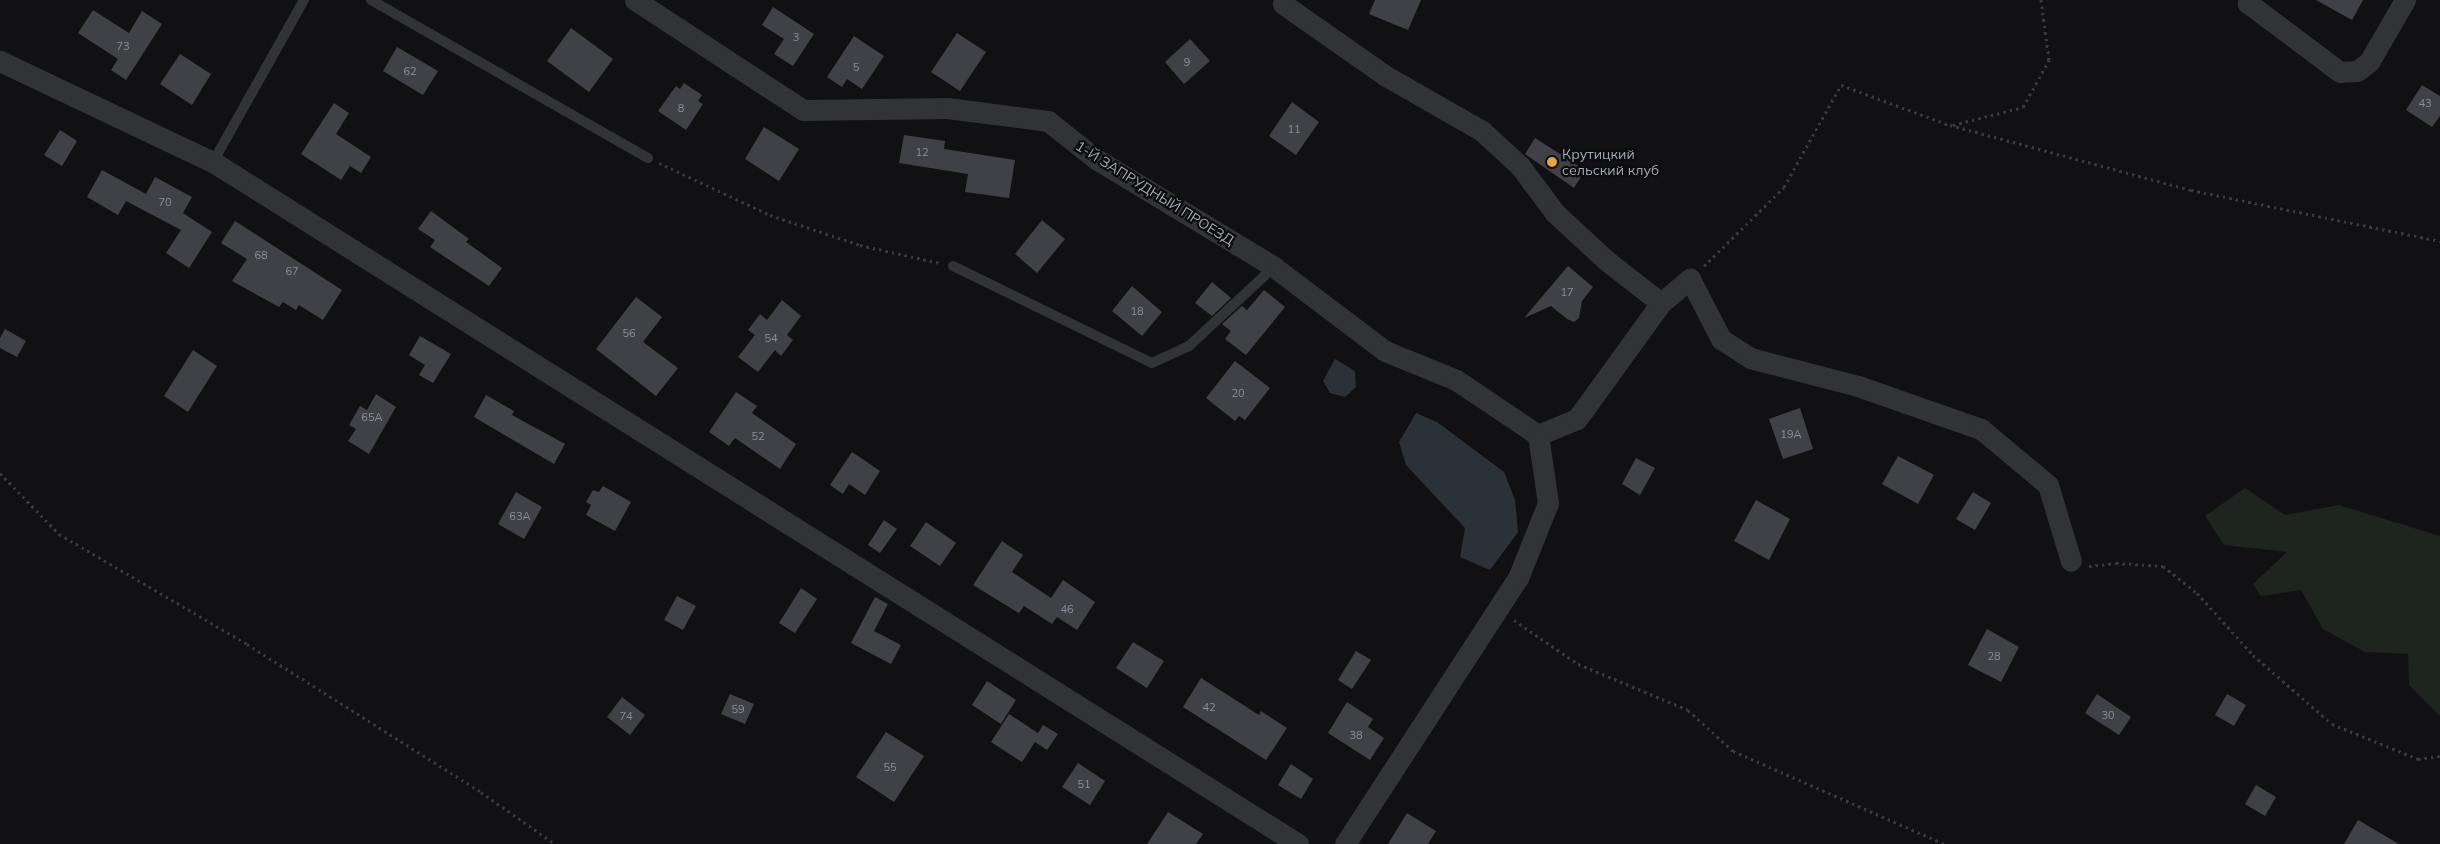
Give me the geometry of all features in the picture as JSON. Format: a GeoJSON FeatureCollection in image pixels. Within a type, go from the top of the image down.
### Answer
{"type":"FeatureCollection","features":[{"type":"Feature","properties":{"kind":"street","name":"1-Й ЗАПРУДНЫЙ ПРОЕЗД"},"geometry":{"type":"LineString","coordinates":[[635,0],[803,110],[947,108],[1048,121],[1096,159],[1274,267],[1385,351],[1456,380],[1538,435]]}},
{"type":"Feature","properties":{"kind":"street"},"geometry":{"type":"LineString","coordinates":[[2249,2],[2340,72],[2356,71],[2369,62],[2405,0]]}},
{"type":"Feature","properties":{"kind":"street"},"geometry":{"type":"LineString","coordinates":[[1283,4],[1386,76],[1482,131],[1520,166],[1555,213],[1606,261],[1661,303]]}},
{"type":"Feature","properties":{"kind":"street"},"geometry":{"type":"LineString","coordinates":[[0,61],[213,162],[1298,844]]}},
{"type":"Feature","properties":{"kind":"street"},"geometry":{"type":"LineString","coordinates":[[1345,844],[1518,578],[1548,504],[1538,435],[1577,418],[1661,303],[1690,279],[1721,339],[1750,358],[1858,386],[1981,429],[2048,485],[2070,561]]}},
{"type":"Feature","properties":{"kind":"lane"},"geometry":{"type":"LineString","coordinates":[[213,162],[304,0]]}},
{"type":"Feature","properties":{"kind":"lane"},"geometry":{"type":"LineString","coordinates":[[371,0],[648,158]]}},
{"type":"Feature","properties":{"kind":"lane"},"geometry":{"type":"LineString","coordinates":[[953,266],[1152,363],[1189,346],[1274,267]]}},
{"type":"Feature","properties":{"kind":"path"},"geometry":{"type":"LineString","coordinates":[[1950,125],[2023,107],[2049,60],[2041,0]]}},
{"type":"Feature","properties":{"kind":"path"},"geometry":{"type":"LineString","coordinates":[[1690,279],[1784,187],[1841,84],[1950,125],[2191,190],[2440,241]]}},
{"type":"Feature","properties":{"kind":"path"},"geometry":{"type":"LineString","coordinates":[[648,158],[770,215],[860,245],[953,266]]}},
{"type":"Feature","properties":{"kind":"path"},"geometry":{"type":"LineString","coordinates":[[0,473],[59,534],[247,644],[481,792],[556,844]]}},
{"type":"Feature","properties":{"kind":"path"},"geometry":{"type":"LineString","coordinates":[[2070,561],[2094,568],[2116,563],[2163,566],[2197,592],[2253,655],[2332,724],[2418,759],[2440,756]]}},
{"type":"Feature","properties":{"kind":"path"},"geometry":{"type":"LineString","coordinates":[[1498,609],[1578,664],[1688,710],[1733,751],[1945,844]]}},
{"type":"Feature","properties":{"kind":"shaded area"},"geometry":{"type":"Polygon","coordinates":[[[1335,359],[1355,371],[1356,387],[1345,397],[1330,393],[1323,381],[1335,359]]]}},
{"type":"Feature","properties":{"kind":"shaded area"},"geometry":{"type":"Polygon","coordinates":[[[1416,413],[1437,422],[1504,472],[1515,500],[1518,532],[1490,570],[1460,557],[1465,528],[1406,465],[1399,442],[1416,413]]]}},
{"type":"Feature","properties":{"kind":"shaded area"},"geometry":{"type":"Polygon","coordinates":[[[2245,488],[2285,515],[2339,505],[2440,536],[2440,716],[2409,685],[2408,654],[2365,652],[2323,629],[2301,590],[2261,596],[2253,584],[2287,552],[2224,545],[2205,516],[2245,488]]]}},
{"type":"Feature","properties":{"kind":"building"},"geometry":{"type":"Polygon","coordinates":[[[1375,0],[1421,0],[1408,30],[1369,14],[1375,0]]]}},
{"type":"Feature","properties":{"kind":"building"},"geometry":{"type":"Polygon","coordinates":[[[2316,0],[2363,0],[2352,20],[2316,0]]]}},
{"type":"Feature","properties":{"kind":"building"},"geometry":{"type":"Polygon","coordinates":[[[773,7],[814,34],[793,66],[774,54],[784,39],[762,25],[773,7]]]}},
{"type":"Feature","properties":{"kind":"building"},"geometry":{"type":"Polygon","coordinates":[[[93,10],[129,33],[142,11],[162,24],[126,80],[111,70],[118,59],[78,33],[93,10]]]}},
{"type":"Feature","properties":{"kind":"building"},"geometry":{"type":"Polygon","coordinates":[[[571,28],[613,59],[589,92],[547,61],[571,28]]]}},
{"type":"Feature","properties":{"kind":"building"},"geometry":{"type":"Polygon","coordinates":[[[957,33],[986,52],[960,91],[931,72],[957,33]]]}},
{"type":"Feature","properties":{"kind":"building"},"geometry":{"type":"Polygon","coordinates":[[[854,36],[884,56],[862,89],[847,79],[842,87],[827,77],[854,36]]]}},
{"type":"Feature","properties":{"kind":"building"},"geometry":{"type":"Polygon","coordinates":[[[1190,39],[1210,61],[1184,84],[1165,62],[1190,39]]]}},
{"type":"Feature","properties":{"kind":"building"},"geometry":{"type":"Polygon","coordinates":[[[397,47],[438,71],[423,95],[383,71],[397,47]]]}},
{"type":"Feature","properties":{"kind":"building"},"geometry":{"type":"Polygon","coordinates":[[[180,54],[211,74],[192,105],[160,84],[180,54]]]}},
{"type":"Feature","properties":{"kind":"building"},"geometry":{"type":"Polygon","coordinates":[[[684,83],[702,95],[698,101],[703,104],[686,130],[658,111],[676,86],[680,89],[684,83]]]}},
{"type":"Feature","properties":{"kind":"building"},"geometry":{"type":"Polygon","coordinates":[[[2422,85],[2440,96],[2440,116],[2432,127],[2406,110],[2422,85]]]}},
{"type":"Feature","properties":{"kind":"building"},"geometry":{"type":"Polygon","coordinates":[[[1292,102],[1319,122],[1296,155],[1269,136],[1292,102]]]}},
{"type":"Feature","properties":{"kind":"building"},"geometry":{"type":"Polygon","coordinates":[[[334,103],[349,113],[336,134],[371,157],[361,173],[350,166],[341,180],[301,154],[334,103]]]}},
{"type":"Feature","properties":{"kind":"building"},"geometry":{"type":"Polygon","coordinates":[[[764,127],[799,149],[779,181],[745,159],[764,127]]]}},
{"type":"Feature","properties":{"kind":"building"},"geometry":{"type":"Polygon","coordinates":[[[60,130],[77,141],[62,166],[44,155],[60,130]]]}},
{"type":"Feature","properties":{"kind":"building"},"geometry":{"type":"Polygon","coordinates":[[[904,135],[945,141],[944,149],[1015,160],[1009,198],[965,192],[968,174],[899,163],[904,135]]]}},
{"type":"Feature","properties":{"kind":"building","name":"Крутицкий сельский клуб"},"geometry":{"type":"Polygon","coordinates":[[[1535,138],[1585,170],[1574,188],[1525,154],[1535,138]]]}},
{"type":"Feature","properties":{"kind":"building"},"geometry":{"type":"Polygon","coordinates":[[[102,170],[146,194],[155,177],[192,197],[183,213],[212,232],[189,268],[166,253],[181,230],[126,201],[118,215],[87,197],[102,170]]]}},
{"type":"Feature","properties":{"kind":"building"},"geometry":{"type":"Polygon","coordinates":[[[431,211],[469,239],[466,242],[502,268],[489,286],[430,247],[435,240],[418,229],[431,211]]]}},
{"type":"Feature","properties":{"kind":"building"},"geometry":{"type":"Polygon","coordinates":[[[1042,220],[1065,239],[1037,273],[1015,254],[1042,220]]]}},
{"type":"Feature","properties":{"kind":"building"},"geometry":{"type":"Polygon","coordinates":[[[235,221],[342,290],[323,320],[299,305],[296,310],[283,302],[279,307],[232,281],[247,259],[221,243],[235,221]]]}},
{"type":"Feature","properties":{"kind":"building"},"geometry":{"type":"Polygon","coordinates":[[[1568,266],[1593,287],[1582,301],[1579,318],[1574,322],[1567,319],[1551,306],[1524,318],[1568,266]]]}},
{"type":"Feature","properties":{"kind":"building"},"geometry":{"type":"Polygon","coordinates":[[[1212,282],[1231,298],[1212,316],[1195,303],[1212,282]]]}},
{"type":"Feature","properties":{"kind":"building"},"geometry":{"type":"Polygon","coordinates":[[[1132,286],[1162,312],[1142,336],[1112,311],[1132,286]]]}},
{"type":"Feature","properties":{"kind":"building"},"geometry":{"type":"Polygon","coordinates":[[[1264,290],[1285,307],[1246,355],[1225,339],[1231,331],[1222,324],[1242,306],[1247,310],[1264,290]]]}},
{"type":"Feature","properties":{"kind":"building"},"geometry":{"type":"Polygon","coordinates":[[[636,297],[662,317],[643,342],[678,368],[656,396],[596,349],[636,297]]]}},
{"type":"Feature","properties":{"kind":"building"},"geometry":{"type":"Polygon","coordinates":[[[782,300],[801,316],[787,335],[793,340],[781,356],[775,350],[758,372],[738,357],[755,335],[748,330],[760,314],[767,320],[782,300]]]}},
{"type":"Feature","properties":{"kind":"building"},"geometry":{"type":"Polygon","coordinates":[[[5,329],[26,341],[17,357],[0,348],[0,338],[5,329]]]}},
{"type":"Feature","properties":{"kind":"building"},"geometry":{"type":"Polygon","coordinates":[[[420,336],[451,354],[433,383],[419,375],[425,365],[409,355],[420,336]]]}},
{"type":"Feature","properties":{"kind":"building"},"geometry":{"type":"Polygon","coordinates":[[[193,350],[217,366],[188,412],[164,396],[193,350]]]}},
{"type":"Feature","properties":{"kind":"building"},"geometry":{"type":"Polygon","coordinates":[[[1235,361],[1270,388],[1245,420],[1239,416],[1235,421],[1206,398],[1235,361]]]}},
{"type":"Feature","properties":{"kind":"building"},"geometry":{"type":"Polygon","coordinates":[[[736,392],[757,406],[752,413],[796,444],[780,469],[735,438],[729,446],[709,432],[736,392]]]}},
{"type":"Feature","properties":{"kind":"building"},"geometry":{"type":"Polygon","coordinates":[[[376,394],[396,407],[369,454],[348,441],[356,429],[349,425],[360,406],[367,410],[376,394]]]}},
{"type":"Feature","properties":{"kind":"building"},"geometry":{"type":"Polygon","coordinates":[[[486,395],[514,411],[512,415],[565,444],[554,464],[474,417],[486,395]]]}},
{"type":"Feature","properties":{"kind":"building"},"geometry":{"type":"Polygon","coordinates":[[[1800,408],[1813,449],[1783,459],[1769,419],[1800,408]]]}},
{"type":"Feature","properties":{"kind":"building"},"geometry":{"type":"Polygon","coordinates":[[[852,452],[880,471],[865,495],[849,484],[843,494],[830,485],[852,452]]]}},
{"type":"Feature","properties":{"kind":"building"},"geometry":{"type":"Polygon","coordinates":[[[1898,456],[1934,475],[1918,504],[1882,484],[1898,456]]]}},
{"type":"Feature","properties":{"kind":"building"},"geometry":{"type":"Polygon","coordinates":[[[1636,458],[1655,468],[1640,495],[1622,484],[1636,458]]]}},
{"type":"Feature","properties":{"kind":"building"},"geometry":{"type":"Polygon","coordinates":[[[603,486],[631,502],[615,531],[586,515],[591,505],[586,502],[593,490],[599,492],[603,486]]]}},
{"type":"Feature","properties":{"kind":"building"},"geometry":{"type":"Polygon","coordinates":[[[516,492],[542,507],[524,539],[498,524],[516,492]]]}},
{"type":"Feature","properties":{"kind":"building"},"geometry":{"type":"Polygon","coordinates":[[[1973,492],[1991,503],[1975,530],[1956,519],[1973,492]]]}},
{"type":"Feature","properties":{"kind":"building"},"geometry":{"type":"Polygon","coordinates":[[[1756,500],[1790,519],[1769,560],[1734,541],[1756,500]]]}},
{"type":"Feature","properties":{"kind":"building"},"geometry":{"type":"Polygon","coordinates":[[[884,520],[897,529],[880,553],[868,545],[884,520]]]}},
{"type":"Feature","properties":{"kind":"building"},"geometry":{"type":"Polygon","coordinates":[[[926,522],[956,543],[940,566],[910,546],[926,522]]]}},
{"type":"Feature","properties":{"kind":"building"},"geometry":{"type":"Polygon","coordinates":[[[1002,541],[1023,555],[1012,572],[1051,598],[1063,580],[1095,602],[1077,630],[1057,617],[1052,624],[1024,606],[1019,613],[973,585],[1002,541]]]}},
{"type":"Feature","properties":{"kind":"building"},"geometry":{"type":"Polygon","coordinates":[[[801,588],[817,599],[795,633],[779,623],[801,588]]]}},
{"type":"Feature","properties":{"kind":"building"},"geometry":{"type":"Polygon","coordinates":[[[677,596],[696,606],[683,630],[664,620],[677,596]]]}},
{"type":"Feature","properties":{"kind":"building"},"geometry":{"type":"Polygon","coordinates":[[[875,597],[888,604],[874,631],[901,645],[891,664],[851,643],[875,597]]]}},
{"type":"Feature","properties":{"kind":"building"},"geometry":{"type":"Polygon","coordinates":[[[1987,629],[2019,647],[2001,682],[1968,665],[1987,629]]]}},
{"type":"Feature","properties":{"kind":"building"},"geometry":{"type":"Polygon","coordinates":[[[1133,642],[1164,661],[1147,688],[1116,668],[1133,642]]]}},
{"type":"Feature","properties":{"kind":"building"},"geometry":{"type":"Polygon","coordinates":[[[1356,651],[1371,660],[1352,689],[1338,680],[1356,651]]]}},
{"type":"Feature","properties":{"kind":"building"},"geometry":{"type":"Polygon","coordinates":[[[1201,678],[1259,715],[1261,711],[1287,728],[1266,760],[1183,707],[1201,678]]]}},
{"type":"Feature","properties":{"kind":"building"},"geometry":{"type":"Polygon","coordinates":[[[987,681],[1016,700],[1001,724],[972,705],[987,681]]]}},
{"type":"Feature","properties":{"kind":"building"},"geometry":{"type":"Polygon","coordinates":[[[730,694],[754,704],[745,724],[721,714],[730,694]]]}},
{"type":"Feature","properties":{"kind":"building"},"geometry":{"type":"Polygon","coordinates":[[[2097,694],[2131,717],[2119,735],[2085,713],[2097,694]]]}},
{"type":"Feature","properties":{"kind":"building"},"geometry":{"type":"Polygon","coordinates":[[[2227,694],[2246,705],[2234,726],[2215,715],[2227,694]]]}},
{"type":"Feature","properties":{"kind":"building"},"geometry":{"type":"Polygon","coordinates":[[[622,697],[645,715],[630,735],[607,717],[622,697]]]}},
{"type":"Feature","properties":{"kind":"building"},"geometry":{"type":"Polygon","coordinates":[[[1347,702],[1373,719],[1368,727],[1384,738],[1370,760],[1328,733],[1347,702]]]}},
{"type":"Feature","properties":{"kind":"building"},"geometry":{"type":"Polygon","coordinates":[[[1009,714],[1038,733],[1043,725],[1058,734],[1047,750],[1035,742],[1022,762],[991,742],[1009,714]]]}},
{"type":"Feature","properties":{"kind":"building"},"geometry":{"type":"Polygon","coordinates":[[[886,732],[924,756],[894,802],[856,777],[886,732]]]}},
{"type":"Feature","properties":{"kind":"building"},"geometry":{"type":"Polygon","coordinates":[[[1078,763],[1105,781],[1090,805],[1062,787],[1078,763]]]}},
{"type":"Feature","properties":{"kind":"building"},"geometry":{"type":"Polygon","coordinates":[[[1291,764],[1313,779],[1301,799],[1278,785],[1291,764]]]}},
{"type":"Feature","properties":{"kind":"building"},"geometry":{"type":"Polygon","coordinates":[[[2256,785],[2276,797],[2265,816],[2245,804],[2256,785]]]}},
{"type":"Feature","properties":{"kind":"building"},"geometry":{"type":"Polygon","coordinates":[[[1168,812],[1203,834],[1196,844],[1147,844],[1168,812]]]}},
{"type":"Feature","properties":{"kind":"building"},"geometry":{"type":"Polygon","coordinates":[[[1407,813],[1436,831],[1428,844],[1388,844],[1407,813]]]}},
{"type":"Feature","properties":{"kind":"building"},"geometry":{"type":"Polygon","coordinates":[[[2358,820],[2399,844],[2344,844],[2358,820]]]}},
{"type":"Feature","properties":{"kind":"place","name":"Крутицкий сельский клуб"},"geometry":{"type":"Point","coordinates":[1552,162]}}]}
